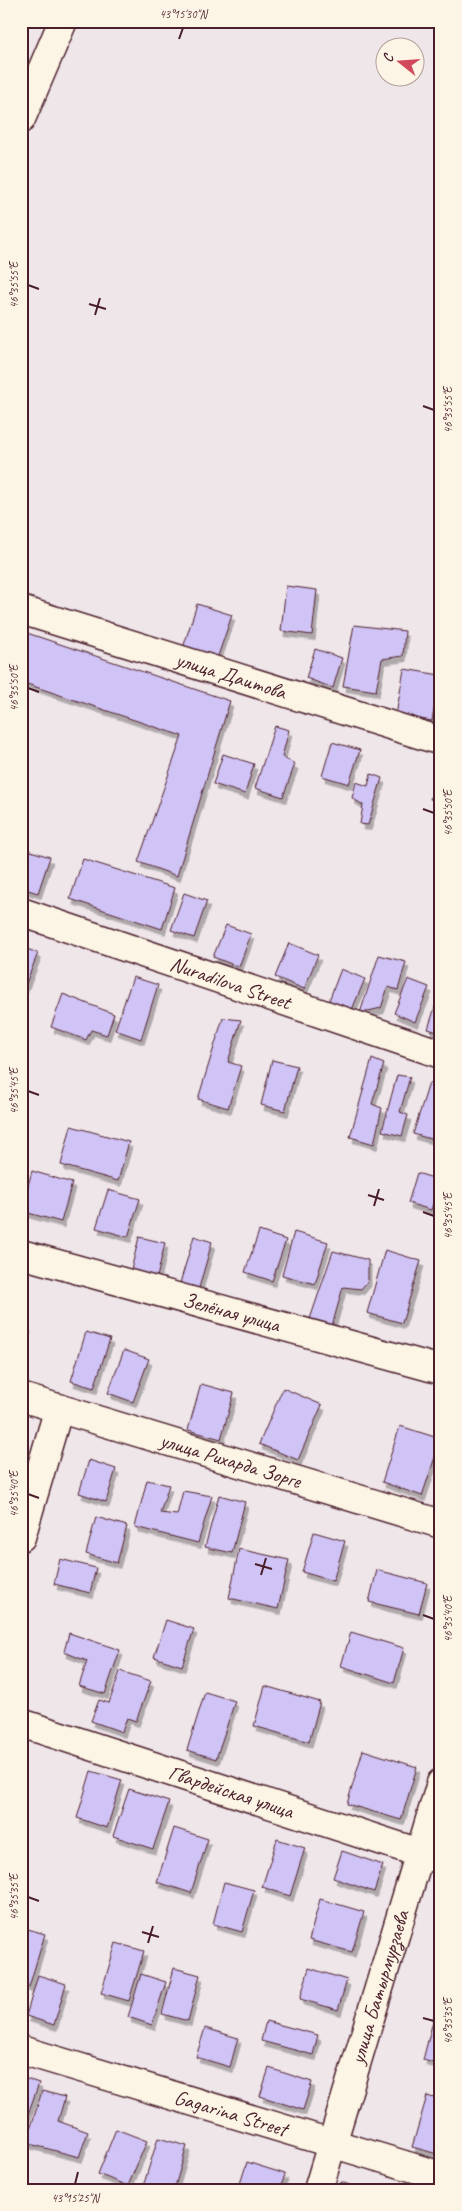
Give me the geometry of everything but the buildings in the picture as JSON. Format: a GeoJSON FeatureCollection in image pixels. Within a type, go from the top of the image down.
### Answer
{"type":"FeatureCollection","features":[{"type":"Feature","properties":{"kind":"street"},"geometry":{"type":"LineString","coordinates":[[21,119],[63,21]]}},
{"type":"Feature","properties":{"kind":"street","name":"улица Даитова"},"geometry":{"type":"LineString","coordinates":[[21,610],[441,741]]}},
{"type":"Feature","properties":{"kind":"street","name":"Nuradilova Street"},"geometry":{"type":"LineString","coordinates":[[21,912],[441,1054]]}},
{"type":"Feature","properties":{"kind":"street","name":"Зелёная улица"},"geometry":{"type":"LineString","coordinates":[[21,1254],[441,1370]]}},
{"type":"Feature","properties":{"kind":"street","name":"улица Рихарда Зорге"},"geometry":{"type":"LineString","coordinates":[[21,1397],[441,1524]]}},
{"type":"Feature","properties":{"kind":"street"},"geometry":{"type":"LineString","coordinates":[[21,1537],[59,1408]]}},
{"type":"Feature","properties":{"kind":"street","name":"Гвардейская улица"},"geometry":{"type":"LineString","coordinates":[[21,1723],[430,1856]]}},
{"type":"Feature","properties":{"kind":"street","name":"улица Батырмурзаева"},"geometry":{"type":"LineString","coordinates":[[318,2190],[331,2145],[430,1856],[441,1783]]}},
{"type":"Feature","properties":{"kind":"street","name":"Gagarina Street"},"geometry":{"type":"LineString","coordinates":[[21,2050],[331,2145],[441,2176]]}}]}
